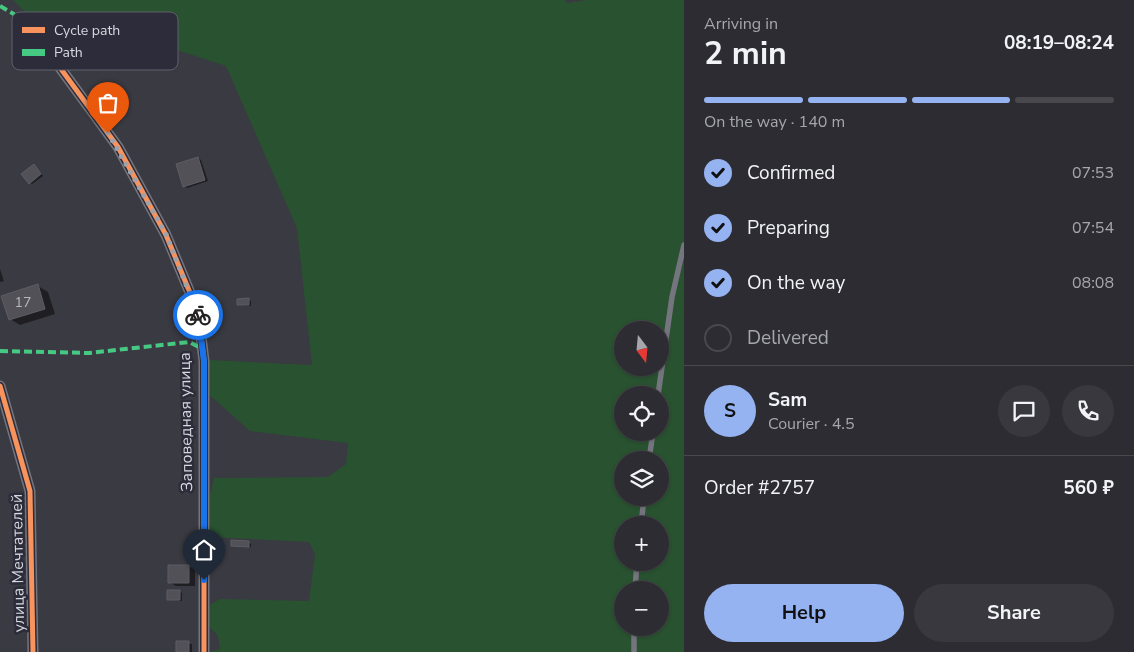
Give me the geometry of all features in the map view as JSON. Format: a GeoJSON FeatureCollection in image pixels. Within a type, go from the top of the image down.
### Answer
{"type":"FeatureCollection","features":[{"type":"Feature","properties":{"kind":"street","name":"Заповедная улица"},"geometry":{"type":"LineString","coordinates":[[62,70],[118,147],[166,234],[198,312],[204,361],[204,652]]}},
{"type":"Feature","properties":{"kind":"street","name":"улица Мечтателей"},"geometry":{"type":"LineString","coordinates":[[0,386],[30,491],[33,652]]}},
{"type":"Feature","properties":{"kind":"lane"},"geometry":{"type":"LineString","coordinates":[[659,386],[672,297],[684,244]]}},
{"type":"Feature","properties":{"kind":"lane"},"geometry":{"type":"LineString","coordinates":[[634,636],[634,652]]}},
{"type":"Feature","properties":{"kind":"green space"},"geometry":{"type":"Polygon","coordinates":[[[13,0],[565,0],[567,3],[586,0],[684,0],[684,652],[210,652],[220,649],[218,636],[208,625],[206,607],[220,599],[309,601],[315,554],[309,542],[210,537],[210,495],[214,478],[328,477],[346,464],[348,443],[250,431],[204,390],[208,360],[312,365],[297,228],[226,66],[178,50],[178,12],[25,12],[13,0]]]}},
{"type":"Feature","properties":{"kind":"building"},"geometry":{"type":"Polygon","coordinates":[[[198,157],[205,180],[183,187],[176,164],[198,157]]]}},
{"type":"Feature","properties":{"kind":"building"},"geometry":{"type":"Polygon","coordinates":[[[34,164],[41,174],[29,184],[21,174],[34,164]]]}},
{"type":"Feature","properties":{"kind":"building"},"geometry":{"type":"Polygon","coordinates":[[[38,284],[45,309],[9,320],[1,296],[38,284]]]}},
{"type":"Feature","properties":{"kind":"building"},"geometry":{"type":"Polygon","coordinates":[[[249,298],[249,305],[237,305],[237,299],[249,298]]]}},
{"type":"Feature","properties":{"kind":"building"},"geometry":{"type":"Polygon","coordinates":[[[231,540],[249,541],[249,547],[231,546],[231,540]]]}},
{"type":"Feature","properties":{"kind":"building"},"geometry":{"type":"Polygon","coordinates":[[[168,565],[189,565],[189,583],[168,583],[168,565]]]}},
{"type":"Feature","properties":{"kind":"building"},"geometry":{"type":"Polygon","coordinates":[[[167,590],[180,590],[180,600],[167,600],[167,590]]]}},
{"type":"Feature","properties":{"kind":"building"},"geometry":{"type":"Polygon","coordinates":[[[176,641],[189,641],[189,652],[176,652],[176,641]]]}},
{"type":"Feature","properties":{"kind":"marked path"},"geometry":{"type":"LineString","coordinates":[[0,6],[12,13]]}},
{"type":"Feature","properties":{"kind":"marked path"},"geometry":{"type":"LineString","coordinates":[[0,351],[89,353],[189,342],[201,348]]}},
{"type":"Feature","properties":{"kind":"cycle path"},"geometry":{"type":"LineString","coordinates":[[62,70],[118,147],[166,235],[198,312],[204,361],[204,652]]}},
{"type":"Feature","properties":{"kind":"cycle path"},"geometry":{"type":"LineString","coordinates":[[0,386],[30,491],[33,652]]}},
{"type":"Feature","properties":{"kind":"way so far"},"geometry":{"type":"LineString","coordinates":[[108,133],[118,147],[166,234],[198,315]]}},
{"type":"Feature","properties":{"kind":"route"},"geometry":{"type":"LineString","coordinates":[[198,315],[204,361],[204,580]]}}]}
